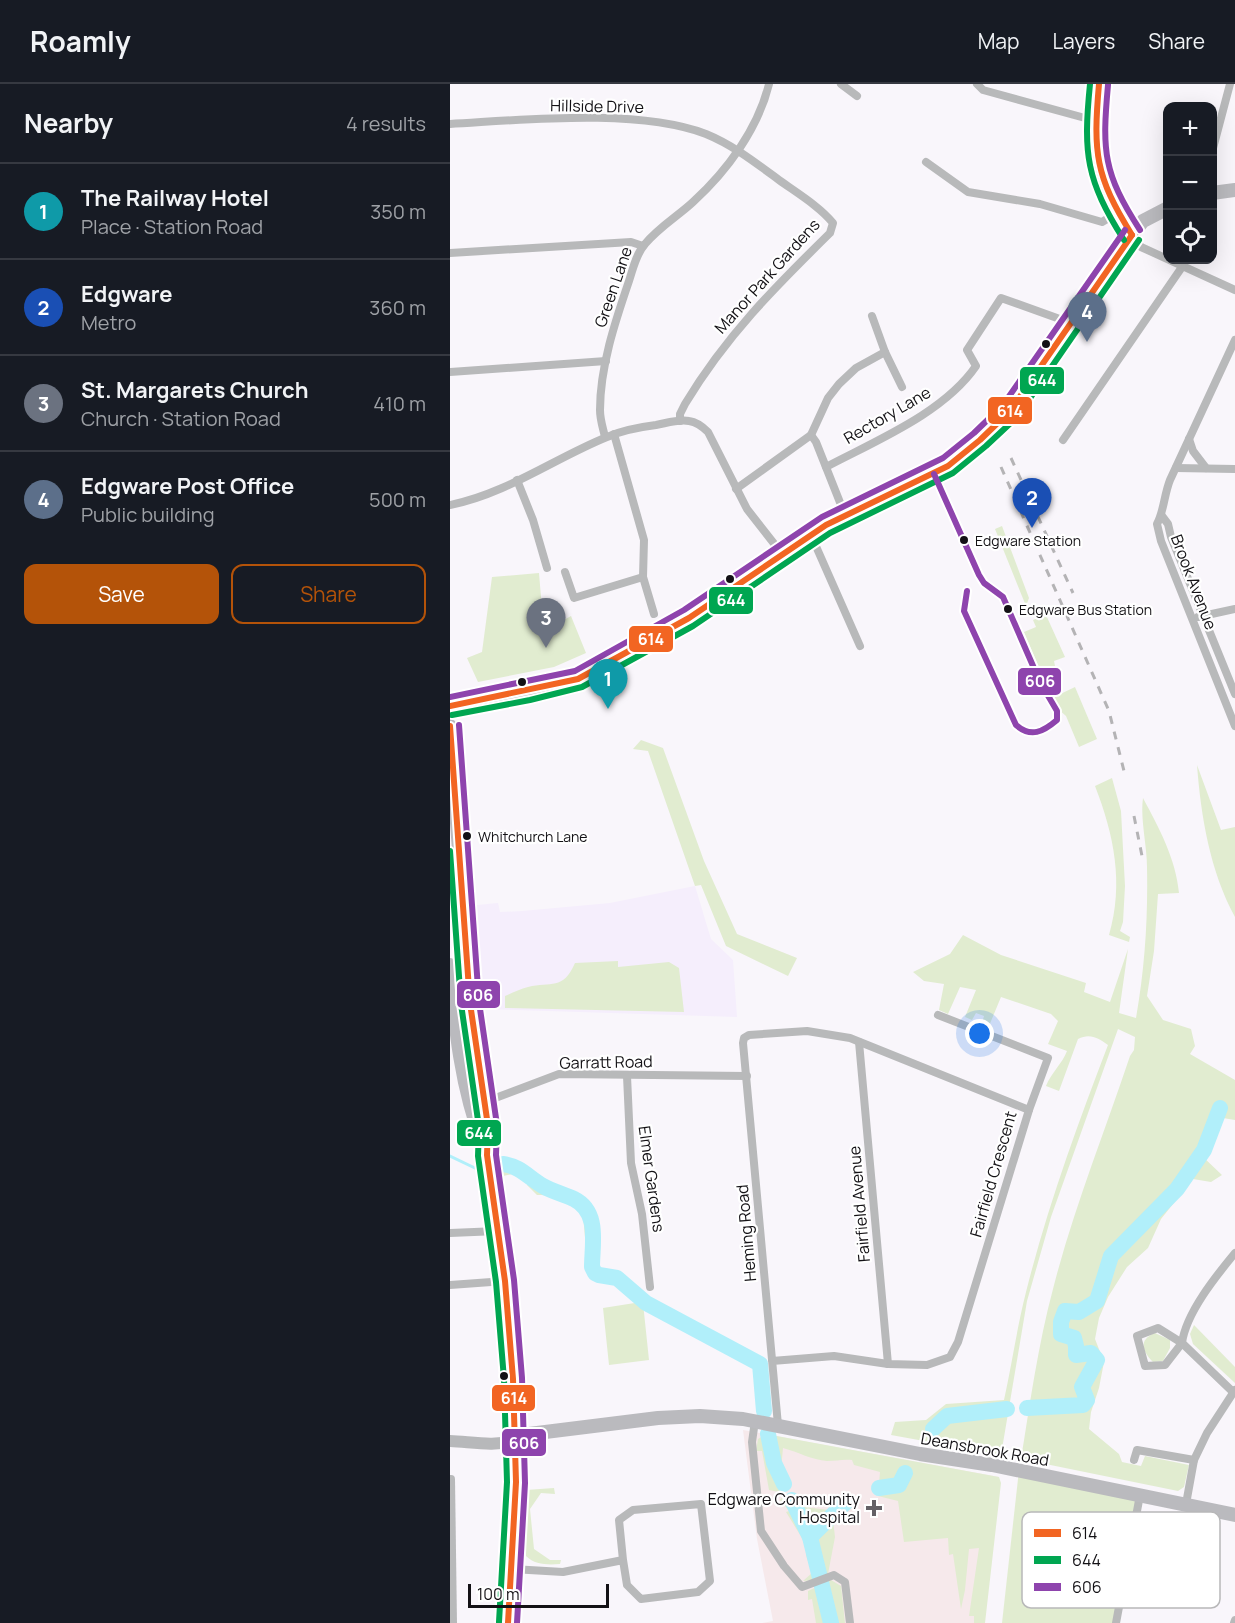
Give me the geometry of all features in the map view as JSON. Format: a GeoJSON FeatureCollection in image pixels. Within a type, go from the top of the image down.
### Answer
{"type":"FeatureCollection","features":[{"type":"Feature","properties":{"kind":"main road"},"geometry":{"type":"LineString","coordinates":[[1217,192],[1235,190]]}},
{"type":"Feature","properties":{"kind":"main road"},"geometry":{"type":"LineString","coordinates":[[450,706],[528,692],[578,679],[689,618],[811,535],[845,515],[948,466],[1010,411],[1132,235],[1143,221],[1163,210]]}},
{"type":"Feature","properties":{"kind":"main road"},"geometry":{"type":"LineString","coordinates":[[450,726],[470,1003],[485,1102],[488,1126],[487,1155],[505,1281],[514,1409],[516,1482],[508,1623]]}},
{"type":"Feature","properties":{"kind":"main road"},"geometry":{"type":"LineString","coordinates":[[450,964],[459,1060],[470,1105],[487,1155]]}},
{"type":"Feature","properties":{"kind":"main road","name":"Deansbrook Road"},"geometry":{"type":"LineString","coordinates":[[516,1440],[529,1434],[658,1418],[716,1417],[755,1421],[920,1455],[1028,1472],[1235,1515]]}},
{"type":"Feature","properties":{"kind":"street","name":"Green Lane"},"geometry":{"type":"LineString","coordinates":[[654,614],[644,578],[644,540],[609,436],[601,422],[600,408],[606,361],[621,304],[643,246],[652,235],[693,202],[738,150],[760,110],[769,84]]}},
{"type":"Feature","properties":{"kind":"street"},"geometry":{"type":"LineString","coordinates":[[841,84],[857,96]]}},
{"type":"Feature","properties":{"kind":"street"},"geometry":{"type":"LineString","coordinates":[[976,84],[983,90],[1096,121]]}},
{"type":"Feature","properties":{"kind":"street"},"geometry":{"type":"LineString","coordinates":[[1099,84],[1095,153],[1099,175],[1132,235],[1141,247],[1235,290]]}},
{"type":"Feature","properties":{"kind":"street"},"geometry":{"type":"LineString","coordinates":[[1217,133],[1230,84]]}},
{"type":"Feature","properties":{"kind":"street","name":"Hillside Drive"},"geometry":{"type":"LineString","coordinates":[[450,124],[592,119],[642,121],[678,126],[705,134],[738,150]]}},
{"type":"Feature","properties":{"kind":"street","name":"Manor Park Gardens"},"geometry":{"type":"LineString","coordinates":[[680,421],[680,414],[685,404],[721,349],[773,289],[832,228],[833,223],[829,218],[738,150]]}},
{"type":"Feature","properties":{"kind":"street"},"geometry":{"type":"LineString","coordinates":[[926,162],[968,192],[1040,204],[1102,222],[1118,213]]}},
{"type":"Feature","properties":{"kind":"street"},"geometry":{"type":"LineString","coordinates":[[450,253],[631,242],[643,246]]}},
{"type":"Feature","properties":{"kind":"street"},"geometry":{"type":"LineString","coordinates":[[1063,440],[1182,267]]}},
{"type":"Feature","properties":{"kind":"street","name":"Rectory Lane"},"geometry":{"type":"LineString","coordinates":[[826,467],[930,411],[966,381],[976,366],[967,350],[1001,298],[1057,318],[1070,326]]}},
{"type":"Feature","properties":{"kind":"street"},"geometry":{"type":"LineString","coordinates":[[872,316],[885,352],[903,387]]}},
{"type":"Feature","properties":{"kind":"street","name":"Brook Avenue"},"geometry":{"type":"LineString","coordinates":[[1235,340],[1176,468],[1164,497],[1162,516],[1157,524],[1161,541],[1235,726]]}},
{"type":"Feature","properties":{"kind":"street"},"geometry":{"type":"LineString","coordinates":[[736,489],[811,435],[828,398],[838,384],[856,368],[885,352]]}},
{"type":"Feature","properties":{"kind":"street"},"geometry":{"type":"LineString","coordinates":[[450,372],[606,361]]}},
{"type":"Feature","properties":{"kind":"street"},"geometry":{"type":"LineString","coordinates":[[450,505],[470,500],[518,480],[609,436],[638,428],[690,421],[702,426],[708,432],[747,509],[783,555]]}},
{"type":"Feature","properties":{"kind":"street"},"geometry":{"type":"LineString","coordinates":[[811,435],[845,515]]}},
{"type":"Feature","properties":{"kind":"street"},"geometry":{"type":"LineString","coordinates":[[1189,440],[1192,451],[1206,468]]}},
{"type":"Feature","properties":{"kind":"street"},"geometry":{"type":"LineString","coordinates":[[1176,468],[1235,469]]}},
{"type":"Feature","properties":{"kind":"street"},"geometry":{"type":"LineString","coordinates":[[518,480],[547,568]]}},
{"type":"Feature","properties":{"kind":"street","name":"Brook Avenue"},"geometry":{"type":"LineString","coordinates":[[1162,516],[1168,524],[1235,694]]}},
{"type":"Feature","properties":{"kind":"street"},"geometry":{"type":"LineString","coordinates":[[811,535],[860,646]]}},
{"type":"Feature","properties":{"kind":"street"},"geometry":{"type":"LineString","coordinates":[[565,572],[574,598],[644,578]]}},
{"type":"Feature","properties":{"kind":"street"},"geometry":{"type":"LineString","coordinates":[[1192,619],[1235,609]]}},
{"type":"Feature","properties":{"kind":"street"},"geometry":{"type":"LineString","coordinates":[[452,1004],[470,1003]]}},
{"type":"Feature","properties":{"kind":"street"},"geometry":{"type":"LineString","coordinates":[[938,1015],[1048,1058],[1029,1110]]}},
{"type":"Feature","properties":{"kind":"street","name":"Fairfield Crescent"},"geometry":{"type":"LineString","coordinates":[[744,1038],[749,1035],[807,1031],[850,1038],[1029,1110],[958,1342],[950,1357],[927,1365],[888,1364],[834,1356],[772,1361]]}},
{"type":"Feature","properties":{"kind":"street","name":"Heming Road"},"geometry":{"type":"LineString","coordinates":[[744,1038],[778,1425]]}},
{"type":"Feature","properties":{"kind":"street","name":"Fairfield Avenue"},"geometry":{"type":"LineString","coordinates":[[859,1042],[888,1364]]}},
{"type":"Feature","properties":{"kind":"street","name":"Garratt Road"},"geometry":{"type":"LineString","coordinates":[[470,1105],[485,1102],[559,1074],[747,1076]]}},
{"type":"Feature","properties":{"kind":"street","name":"Elmer Gardens"},"geometry":{"type":"LineString","coordinates":[[627,1076],[631,1163],[642,1214],[650,1287]]}},
{"type":"Feature","properties":{"kind":"street"},"geometry":{"type":"LineString","coordinates":[[450,1233],[498,1231]]}},
{"type":"Feature","properties":{"kind":"street"},"geometry":{"type":"LineString","coordinates":[[1186,1504],[1194,1460],[1207,1433],[1234,1391],[1182,1343],[1158,1328],[1137,1336],[1145,1366],[1166,1365],[1182,1343],[1183,1333],[1209,1285],[1235,1253]]}},
{"type":"Feature","properties":{"kind":"street"},"geometry":{"type":"LineString","coordinates":[[450,1285],[505,1281]]}},
{"type":"Feature","properties":{"kind":"street"},"geometry":{"type":"LineString","coordinates":[[755,1421],[752,1442],[761,1531],[784,1566],[802,1587],[834,1575],[845,1582],[850,1623]]}},
{"type":"Feature","properties":{"kind":"street"},"geometry":{"type":"LineString","coordinates":[[450,1441],[503,1444],[516,1440]]}},
{"type":"Feature","properties":{"kind":"street"},"geometry":{"type":"LineString","coordinates":[[1134,1460],[1137,1450],[1194,1460]]}},
{"type":"Feature","properties":{"kind":"street"},"geometry":{"type":"LineString","coordinates":[[451,1479],[453,1623]]}},
{"type":"Feature","properties":{"kind":"street"},"geometry":{"type":"LineString","coordinates":[[1137,1512],[1140,1495]]}},
{"type":"Feature","properties":{"kind":"street"},"geometry":{"type":"LineString","coordinates":[[701,1504],[710,1581],[698,1592],[640,1599],[627,1585],[623,1560],[619,1520],[633,1510],[701,1504]]}},
{"type":"Feature","properties":{"kind":"street"},"geometry":{"type":"LineString","coordinates":[[512,1569],[563,1572],[623,1560]]}},
{"type":"Feature","properties":{"kind":"street"},"geometry":{"type":"LineString","coordinates":[[1116,1623],[1119,1608]]}},
{"type":"Feature","properties":{"kind":"shaded area"},"geometry":{"type":"Polygon","coordinates":[[[695,886],[711,939],[733,960],[737,1017],[485,1009],[477,905],[498,903],[500,912],[522,911],[610,903],[695,886]]]}},
{"type":"Feature","properties":{"kind":"shaded area","name":"Edgware Community Hospital"},"geometry":{"type":"Polygon","coordinates":[[[743,1430],[999,1477],[982,1623],[762,1623],[773,1621],[757,1539],[743,1430]]]}},
{"type":"Feature","properties":{"kind":"green space"},"geometry":{"type":"Polygon","coordinates":[[[1002,526],[1029,598],[1026,606],[995,529],[1002,526]]]}},
{"type":"Feature","properties":{"kind":"green space"},"geometry":{"type":"Polygon","coordinates":[[[539,573],[543,621],[562,621],[571,616],[586,653],[554,667],[478,682],[467,658],[482,652],[492,577],[539,573]]]}},
{"type":"Feature","properties":{"kind":"green space"},"geometry":{"type":"Polygon","coordinates":[[[1046,615],[1065,657],[1054,661],[1055,666],[1041,672],[1024,632],[1036,627],[1033,620],[1046,615]]]}},
{"type":"Feature","properties":{"kind":"green space"},"geometry":{"type":"Polygon","coordinates":[[[1075,687],[1097,739],[1079,747],[1066,716],[1057,708],[1052,698],[1075,687]]]}},
{"type":"Feature","properties":{"kind":"green space"},"geometry":{"type":"Polygon","coordinates":[[[641,740],[663,748],[704,861],[737,934],[797,958],[788,976],[726,946],[701,885],[695,886],[648,751],[633,749],[641,740]]]}},
{"type":"Feature","properties":{"kind":"green space"},"geometry":{"type":"Polygon","coordinates":[[[1197,765],[1221,830],[1235,827],[1235,917],[1219,881],[1208,843],[1197,765]]]}},
{"type":"Feature","properties":{"kind":"green space"},"geometry":{"type":"Polygon","coordinates":[[[1112,778],[1121,811],[1125,886],[1123,922],[1120,931],[1130,937],[1129,942],[1109,935],[1116,897],[1115,859],[1102,804],[1095,786],[1112,778]]]}},
{"type":"Feature","properties":{"kind":"green space"},"geometry":{"type":"Polygon","coordinates":[[[1143,798],[1171,856],[1179,893],[1158,894],[1154,951],[1147,996],[1163,1020],[1191,1029],[1195,1046],[1190,1054],[1235,1080],[1235,1120],[1223,1118],[1202,1156],[1222,1175],[1211,1182],[1193,1179],[1161,1219],[1148,1248],[1127,1267],[1108,1297],[1099,1318],[1095,1339],[1104,1362],[1089,1429],[1119,1454],[1122,1462],[1141,1466],[1145,1456],[1189,1465],[1184,1487],[1178,1491],[1021,1459],[1039,1353],[1061,1260],[1089,1172],[1134,1050],[1135,1037],[1118,1029],[1051,1217],[1027,1301],[1001,1455],[891,1435],[895,1422],[926,1420],[946,1404],[1004,1400],[1023,1305],[1043,1229],[1108,1045],[1094,1037],[1086,1036],[1078,1039],[1059,1091],[1046,1086],[1067,1051],[1048,1044],[1058,1021],[1051,1014],[1001,997],[989,1026],[982,1023],[984,1016],[976,1013],[972,1020],[965,1017],[976,990],[960,987],[948,1014],[939,1010],[944,984],[924,981],[913,972],[950,954],[963,935],[1001,955],[1086,983],[1084,992],[1110,1002],[1128,949],[1119,1013],[1136,1018],[1144,961],[1147,905],[1143,798]]]}},
{"type":"Feature","properties":{"kind":"green space"},"geometry":{"type":"Polygon","coordinates":[[[618,961],[618,967],[669,962],[679,968],[684,1012],[505,1008],[505,996],[528,987],[561,981],[566,978],[575,963],[618,961]]]}},
{"type":"Feature","properties":{"kind":"green space"},"geometry":{"type":"Polygon","coordinates":[[[500,1159],[510,1161],[554,1187],[571,1192],[591,1209],[596,1271],[615,1272],[655,1305],[705,1327],[764,1362],[764,1366],[721,1345],[722,1342],[671,1319],[643,1303],[649,1360],[609,1365],[603,1308],[641,1302],[616,1283],[595,1277],[588,1272],[583,1215],[562,1199],[537,1195],[527,1185],[527,1178],[517,1173],[503,1176],[500,1159]]]}},
{"type":"Feature","properties":{"kind":"green space"},"geometry":{"type":"Polygon","coordinates":[[[1194,1325],[1235,1367],[1235,1383],[1193,1344],[1190,1334],[1194,1325]]]}},
{"type":"Feature","properties":{"kind":"green space"},"geometry":{"type":"Polygon","coordinates":[[[1155,1333],[1170,1340],[1170,1348],[1163,1361],[1153,1362],[1144,1350],[1144,1342],[1155,1333]]]}},
{"type":"Feature","properties":{"kind":"green space"},"geometry":{"type":"Polygon","coordinates":[[[766,1434],[999,1477],[1001,1483],[985,1623],[974,1623],[974,1616],[969,1616],[979,1548],[969,1549],[961,1609],[953,1554],[949,1555],[948,1538],[904,1542],[898,1501],[878,1496],[880,1472],[854,1465],[852,1460],[821,1460],[783,1448],[781,1469],[788,1482],[779,1492],[769,1490],[762,1451],[756,1451],[758,1439],[766,1434]]]}},
{"type":"Feature","properties":{"kind":"green space"},"geometry":{"type":"Polygon","coordinates":[[[1019,1470],[1140,1495],[1137,1512],[1022,1512],[1022,1608],[1119,1608],[1116,1623],[1002,1623],[1019,1470]]]}},
{"type":"Feature","properties":{"kind":"green space"},"geometry":{"type":"Polygon","coordinates":[[[554,1488],[555,1494],[541,1493],[530,1509],[534,1549],[550,1560],[561,1560],[560,1564],[542,1564],[526,1556],[526,1490],[554,1488]]]}},
{"type":"Feature","properties":{"kind":"green space"},"geometry":{"type":"Polygon","coordinates":[[[785,1494],[800,1499],[804,1507],[829,1510],[848,1498],[849,1502],[843,1512],[833,1520],[835,1537],[828,1574],[814,1580],[803,1581],[812,1573],[806,1555],[810,1551],[786,1512],[789,1511],[780,1500],[785,1494]]]}},
{"type":"Feature","properties":{"kind":"green space"},"geometry":{"type":"Polygon","coordinates":[[[831,1580],[841,1586],[845,1623],[816,1623],[812,1599],[808,1600],[808,1591],[831,1580]]]}},
{"type":"Feature","properties":{"kind":"waterway"},"geometry":{"type":"LineString","coordinates":[[1027,1408],[1083,1405],[1087,1400],[1082,1387],[1097,1360],[1091,1353],[1076,1355],[1074,1338],[1061,1334],[1061,1322],[1065,1311],[1079,1312],[1097,1301],[1111,1256],[1177,1189],[1204,1150],[1220,1108]]}},
{"type":"Feature","properties":{"kind":"waterway"},"geometry":{"type":"LineString","coordinates":[[450,1156],[477,1169]]}},
{"type":"Feature","properties":{"kind":"waterway"},"geometry":{"type":"LineString","coordinates":[[503,1164],[514,1167],[543,1186],[574,1199],[588,1212],[593,1229],[592,1267],[595,1273],[617,1278],[646,1303],[760,1364],[764,1411]]}},
{"type":"Feature","properties":{"kind":"waterway"},"geometry":{"type":"LineString","coordinates":[[933,1429],[947,1416],[1007,1409]]}},
{"type":"Feature","properties":{"kind":"waterway"},"geometry":{"type":"LineString","coordinates":[[768,1434],[774,1463],[784,1484]]}},
{"type":"Feature","properties":{"kind":"waterway"},"geometry":{"type":"LineString","coordinates":[[879,1488],[899,1485],[905,1473]]}},
{"type":"Feature","properties":{"kind":"waterway"},"geometry":{"type":"LineString","coordinates":[[792,1500],[810,1537],[831,1623]]}},
{"type":"Feature","properties":{"kind":"waterway"},"geometry":{"type":"LineString","coordinates":[[810,1537],[846,1502]]}},
{"type":"Feature","properties":{"kind":"railway"},"geometry":{"type":"LineString","coordinates":[[1011,458],[1073,593]]}},
{"type":"Feature","properties":{"kind":"railway"},"geometry":{"type":"LineString","coordinates":[[1001,467],[1109,711],[1124,771]]}},
{"type":"Feature","properties":{"kind":"railway"},"geometry":{"type":"LineString","coordinates":[[1134,816],[1143,861]]}},
{"type":"Feature","properties":{"kind":"transit line","name":"644"},"geometry":{"type":"LineString","coordinates":[[1090,84],[1087,129],[1090,166],[1102,200],[1124,240]]}},
{"type":"Feature","properties":{"kind":"transit line","name":"614"},"geometry":{"type":"LineString","coordinates":[[1099,84],[1096,128],[1099,163],[1110,196],[1132,235]]}},
{"type":"Feature","properties":{"kind":"transit line","name":"606"},"geometry":{"type":"LineString","coordinates":[[1108,85],[1105,127],[1108,161],[1119,193],[1140,230]]}},
{"type":"Feature","properties":{"kind":"transit line","name":"606"},"geometry":{"type":"LineString","coordinates":[[450,697],[575,671],[684,610],[822,517],[943,458],[1003,405],[1125,230]]}},
{"type":"Feature","properties":{"kind":"transit line","name":"614"},"geometry":{"type":"LineString","coordinates":[[450,706],[578,679],[689,618],[826,525],[948,466],[1010,411],[1132,235]]}},
{"type":"Feature","properties":{"kind":"transit line","name":"644"},"geometry":{"type":"LineString","coordinates":[[452,715],[582,687],[693,626],[830,533],[953,473],[1017,417],[1139,240]]}},
{"type":"Feature","properties":{"kind":"transit line","name":"606"},"geometry":{"type":"LineString","coordinates":[[934,474],[979,575],[984,583],[1003,597],[1040,682],[1057,711],[1057,720],[1047,728],[1032,732],[1016,725],[964,611],[967,591]]}},
{"type":"Feature","properties":{"kind":"transit line","name":"606"},"geometry":{"type":"LineString","coordinates":[[459,725],[479,1002],[497,1125],[496,1155],[514,1280],[522,1378],[525,1483],[517,1623]]}},
{"type":"Feature","properties":{"kind":"transit line","name":"614"},"geometry":{"type":"LineString","coordinates":[[450,726],[470,1003],[488,1126],[487,1155],[505,1281],[513,1379],[516,1482],[508,1623]]}},
{"type":"Feature","properties":{"kind":"transit line","name":"644"},"geometry":{"type":"LineString","coordinates":[[450,851],[461,1004],[479,1127],[478,1156],[496,1282],[504,1379],[507,1482],[499,1622]]}},
{"type":"Feature","properties":{"kind":"place","name":"Edgware Post Office"},"geometry":{"type":"Point","coordinates":[1087,342]}},
{"type":"Feature","properties":{"kind":"place","name":"Edgware"},"geometry":{"type":"Point","coordinates":[1032,528]}},
{"type":"Feature","properties":{"kind":"place","name":"Edgware Station"},"geometry":{"type":"Point","coordinates":[964,540]}},
{"type":"Feature","properties":{"kind":"place","name":"Edgware Bus Station"},"geometry":{"type":"Point","coordinates":[1008,609]}},
{"type":"Feature","properties":{"kind":"place","name":"St. Margarets Church"},"geometry":{"type":"Point","coordinates":[546,648]}},
{"type":"Feature","properties":{"kind":"place","name":"The Railway Hotel"},"geometry":{"type":"Point","coordinates":[608,709]}},
{"type":"Feature","properties":{"kind":"place","name":"Whitchurch Lane"},"geometry":{"type":"Point","coordinates":[467,836]}},
{"type":"Feature","properties":{"kind":"place","name":"Edgware Community Hospital"},"geometry":{"type":"Point","coordinates":[874,1508]}}]}
